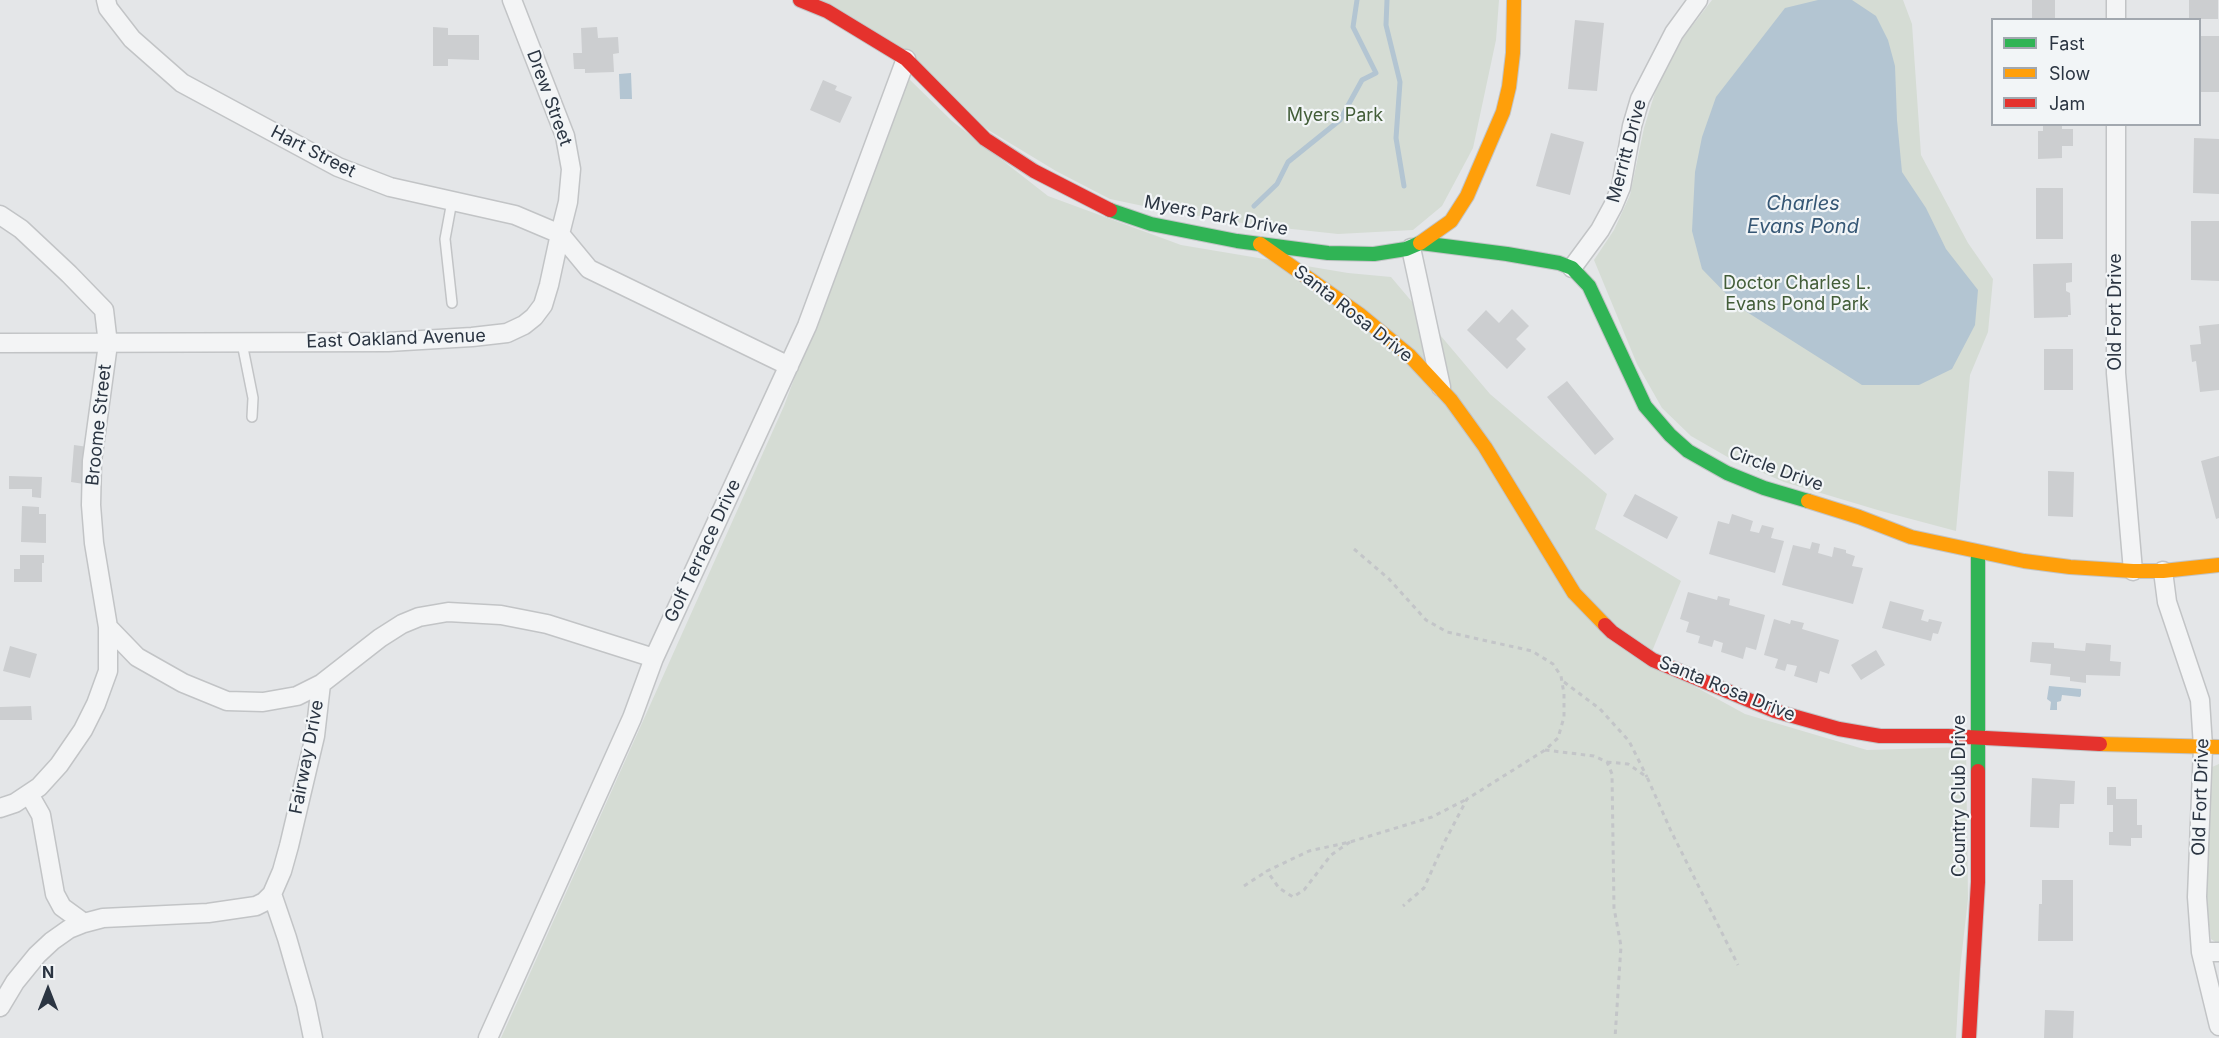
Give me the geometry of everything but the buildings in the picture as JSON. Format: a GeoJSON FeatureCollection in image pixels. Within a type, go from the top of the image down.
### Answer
{"type":"FeatureCollection","features":[{"type":"Feature","properties":{"kind":"street","name":"Hart Street"},"geometry":{"type":"LineString","coordinates":[[106,0],[108,8],[132,39],[182,83],[338,167],[390,187],[515,215],[560,234]]}},
{"type":"Feature","properties":{"kind":"street","name":"Drew Street"},"geometry":{"type":"LineString","coordinates":[[512,0],[565,136],[571,169],[568,202],[560,234]]}},
{"type":"Feature","properties":{"kind":"street","name":"Myers Park Drive"},"geometry":{"type":"LineString","coordinates":[[800,0],[827,11],[906,59],[985,139],[1034,171],[1119,214],[1152,224],[1328,254],[1374,254],[1416,245],[1451,221],[1467,196],[1503,112],[1509,87],[1513,52],[1514,0]]}},
{"type":"Feature","properties":{"kind":"street","name":"Merritt Drive"},"geometry":{"type":"LineString","coordinates":[[1572,268],[1600,230],[1613,206],[1621,187],[1632,126],[1640,99],[1674,33],[1698,0]]}},
{"type":"Feature","properties":{"kind":"street"},"geometry":{"type":"LineString","coordinates":[[2116,0],[2116,18]]}},
{"type":"Feature","properties":{"kind":"street","name":"Golf Terrace Drive"},"geometry":{"type":"LineString","coordinates":[[488,1038],[632,718],[654,658],[807,326],[906,59]]}},
{"type":"Feature","properties":{"kind":"street","name":"Old Fort Drive"},"geometry":{"type":"LineString","coordinates":[[2116,126],[2116,373],[2133,571]]}},
{"type":"Feature","properties":{"kind":"street"},"geometry":{"type":"LineString","coordinates":[[0,215],[21,229],[104,310],[108,344]]}},
{"type":"Feature","properties":{"kind":"street","name":"East Oakland Avenue"},"geometry":{"type":"LineString","coordinates":[[0,343],[387,342],[472,338],[507,333],[534,317],[543,304],[560,234]]}},
{"type":"Feature","properties":{"kind":"street"},"geometry":{"type":"LineString","coordinates":[[560,234],[590,269],[789,366]]}},
{"type":"Feature","properties":{"kind":"street","name":"Santa Rosa Drive"},"geometry":{"type":"LineString","coordinates":[[1260,244],[1359,314],[1410,356],[1451,400],[1485,447],[1574,593],[1612,632],[1653,660],[1775,711],[1839,729],[1880,736],[2211,747]]}},
{"type":"Feature","properties":{"kind":"street"},"geometry":{"type":"LineString","coordinates":[[1416,245],[1507,254],[1559,263],[1572,268]]}},
{"type":"Feature","properties":{"kind":"street","name":"Santa Rosa Drive"},"geometry":{"type":"LineString","coordinates":[[1416,245],[1441,389]]}},
{"type":"Feature","properties":{"kind":"street","name":"Circle Drive"},"geometry":{"type":"LineString","coordinates":[[1572,268],[1589,286],[1634,387],[1645,406],[1670,435],[1688,451],[1727,472],[1764,488],[1859,517],[1911,537],[1978,553],[2070,567],[2133,571],[2163,571],[2219,565]]}},
{"type":"Feature","properties":{"kind":"street","name":"Broome Street"},"geometry":{"type":"LineString","coordinates":[[0,808],[15,803],[39,788],[59,765],[83,730],[96,704],[108,671],[108,627],[94,543],[91,506],[92,461],[108,344]]}},
{"type":"Feature","properties":{"kind":"street","name":"Country Club Drive"},"geometry":{"type":"LineString","coordinates":[[1969,1038],[1978,882],[1978,553]]}},
{"type":"Feature","properties":{"kind":"street","name":"Old Fort Drive"},"geometry":{"type":"LineString","coordinates":[[2163,571],[2167,602],[2200,700],[2211,747],[2197,897],[2210,952],[2219,1026]]}},
{"type":"Feature","properties":{"kind":"street","name":"Fairway Drive"},"geometry":{"type":"LineString","coordinates":[[272,894],[290,846],[315,736],[321,684],[380,638],[402,624],[419,617],[448,612],[501,615],[547,624],[654,658]]}},
{"type":"Feature","properties":{"kind":"street"},"geometry":{"type":"LineString","coordinates":[[108,627],[137,657],[183,683],[227,701],[263,702],[297,696],[321,684]]}},
{"type":"Feature","properties":{"kind":"street"},"geometry":{"type":"LineString","coordinates":[[29,795],[41,816],[55,894],[62,907],[84,923]]}},
{"type":"Feature","properties":{"kind":"street"},"geometry":{"type":"LineString","coordinates":[[0,1007],[15,982],[37,955],[69,929],[103,918],[208,913],[246,907],[264,902],[272,894],[300,982],[313,1038]]}},
{"type":"Feature","properties":{"kind":"lane"},"geometry":{"type":"LineString","coordinates":[[452,201],[445,239],[452,303]]}},
{"type":"Feature","properties":{"kind":"lane"},"geometry":{"type":"LineString","coordinates":[[242,343],[253,398],[252,417]]}},
{"type":"Feature","properties":{"kind":"path"},"geometry":{"type":"LineString","coordinates":[[1245,886],[1267,871],[1309,851],[1350,842],[1431,817],[1467,800],[1545,750],[1558,738],[1564,717],[1564,694],[1561,675],[1552,664],[1532,651],[1447,632],[1426,620],[1389,579],[1354,549]]}},
{"type":"Feature","properties":{"kind":"path"},"geometry":{"type":"LineString","coordinates":[[1562,681],[1600,709],[1629,741],[1738,964]]}},
{"type":"Feature","properties":{"kind":"path"},"geometry":{"type":"LineString","coordinates":[[1545,750],[1594,756],[1607,762],[1628,764],[1647,777]]}},
{"type":"Feature","properties":{"kind":"path"},"geometry":{"type":"LineString","coordinates":[[1607,762],[1612,774],[1614,908],[1621,946],[1615,1038]]}},
{"type":"Feature","properties":{"kind":"path"},"geometry":{"type":"LineString","coordinates":[[1403,906],[1424,888],[1467,800]]}},
{"type":"Feature","properties":{"kind":"path"},"geometry":{"type":"LineString","coordinates":[[1267,871],[1279,888],[1293,897],[1304,890],[1331,855],[1350,842]]}},
{"type":"Feature","properties":{"kind":"green space","name":"Myers Park"},"geometry":{"type":"Polygon","coordinates":[[[818,0],[1499,0],[1496,40],[1473,148],[1442,206],[1413,230],[1338,234],[1255,225],[1110,199],[1056,171],[980,125],[818,0]]]}},
{"type":"Feature","properties":{"kind":"green space","name":"Doctor Charles L. Evans Pond Park"},"geometry":{"type":"Polygon","coordinates":[[[1712,0],[1903,0],[1912,24],[1921,155],[1968,243],[1993,279],[1988,332],[1970,375],[1956,531],[1784,482],[1731,459],[1691,436],[1662,408],[1637,364],[1594,260],[1614,230],[1630,195],[1644,128],[1657,86],[1683,38],[1712,0]]]}},
{"type":"Feature","properties":{"kind":"green space"},"geometry":{"type":"Polygon","coordinates":[[[907,77],[952,121],[1048,196],[1181,245],[1348,273],[1391,277],[1490,394],[1607,494],[1595,529],[1681,581],[1648,661],[1745,714],[1867,750],[1966,747],[1968,899],[1960,969],[1956,1038],[501,1038],[784,406],[907,77]]]}},
{"type":"Feature","properties":{"kind":"green space"},"geometry":{"type":"Polygon","coordinates":[[[2219,764],[2219,943],[2217,943],[2211,939],[2206,905],[2212,767],[2219,764]]]}},
{"type":"Feature","properties":{"kind":"water","name":"Charles Evans Pond"},"geometry":{"type":"Polygon","coordinates":[[[1818,0],[1852,0],[1876,16],[1888,40],[1895,66],[1902,172],[1926,208],[1946,249],[1978,290],[1975,325],[1952,369],[1919,385],[1862,385],[1739,307],[1702,269],[1692,231],[1695,172],[1702,137],[1716,97],[1785,8],[1818,0]]]}},
{"type":"Feature","properties":{"kind":"water"},"geometry":{"type":"Polygon","coordinates":[[[631,73],[632,99],[620,99],[619,74],[631,73]]]}},
{"type":"Feature","properties":{"kind":"water"},"geometry":{"type":"Polygon","coordinates":[[[2049,686],[2081,689],[2081,695],[2080,697],[2062,695],[2061,701],[2057,702],[2057,710],[2050,710],[2051,702],[2047,699],[2049,686]]]}},
{"type":"Feature","properties":{"kind":"waterway"},"geometry":{"type":"LineString","coordinates":[[1254,206],[1277,184],[1288,162],[1340,120],[1362,80],[1376,73],[1353,27],[1357,0]]}},
{"type":"Feature","properties":{"kind":"waterway"},"geometry":{"type":"LineString","coordinates":[[1387,0],[1386,25],[1400,82],[1396,138],[1404,186]]}},
{"type":"Feature","properties":{"kind":"traffic: fast"},"geometry":{"type":"LineString","coordinates":[[1110,210],[1151,224],[1237,241],[1328,253],[1374,254],[1406,249],[1420,243]]}},
{"type":"Feature","properties":{"kind":"traffic: fast"},"geometry":{"type":"LineString","coordinates":[[1421,243],[1507,254],[1559,263],[1572,268],[1589,286],[1645,406],[1670,435],[1688,451],[1727,473],[1764,488],[1808,501]]}},
{"type":"Feature","properties":{"kind":"traffic: fast"},"geometry":{"type":"LineString","coordinates":[[1978,553],[1978,771]]}},
{"type":"Feature","properties":{"kind":"traffic: slow"},"geometry":{"type":"LineString","coordinates":[[1420,243],[1451,221],[1467,196],[1503,112],[1513,53],[1514,0]]}},
{"type":"Feature","properties":{"kind":"traffic: slow"},"geometry":{"type":"LineString","coordinates":[[1260,244],[1359,314],[1410,356],[1451,400],[1485,447],[1574,593],[1605,625]]}},
{"type":"Feature","properties":{"kind":"traffic: slow"},"geometry":{"type":"LineString","coordinates":[[1808,501],[1911,537],[2024,561],[2133,571],[2163,571],[2219,565]]}},
{"type":"Feature","properties":{"kind":"traffic: slow"},"geometry":{"type":"LineString","coordinates":[[2100,744],[2219,747]]}},
{"type":"Feature","properties":{"kind":"traffic: jam"},"geometry":{"type":"LineString","coordinates":[[800,0],[827,11],[906,59],[985,139],[1034,171],[1110,210]]}},
{"type":"Feature","properties":{"kind":"traffic: jam"},"geometry":{"type":"LineString","coordinates":[[1605,625],[1653,660],[1775,711],[1839,729],[1880,736],[1948,736],[2100,744]]}},
{"type":"Feature","properties":{"kind":"traffic: jam"},"geometry":{"type":"LineString","coordinates":[[1969,1038],[1978,882],[1978,771]]}}]}
